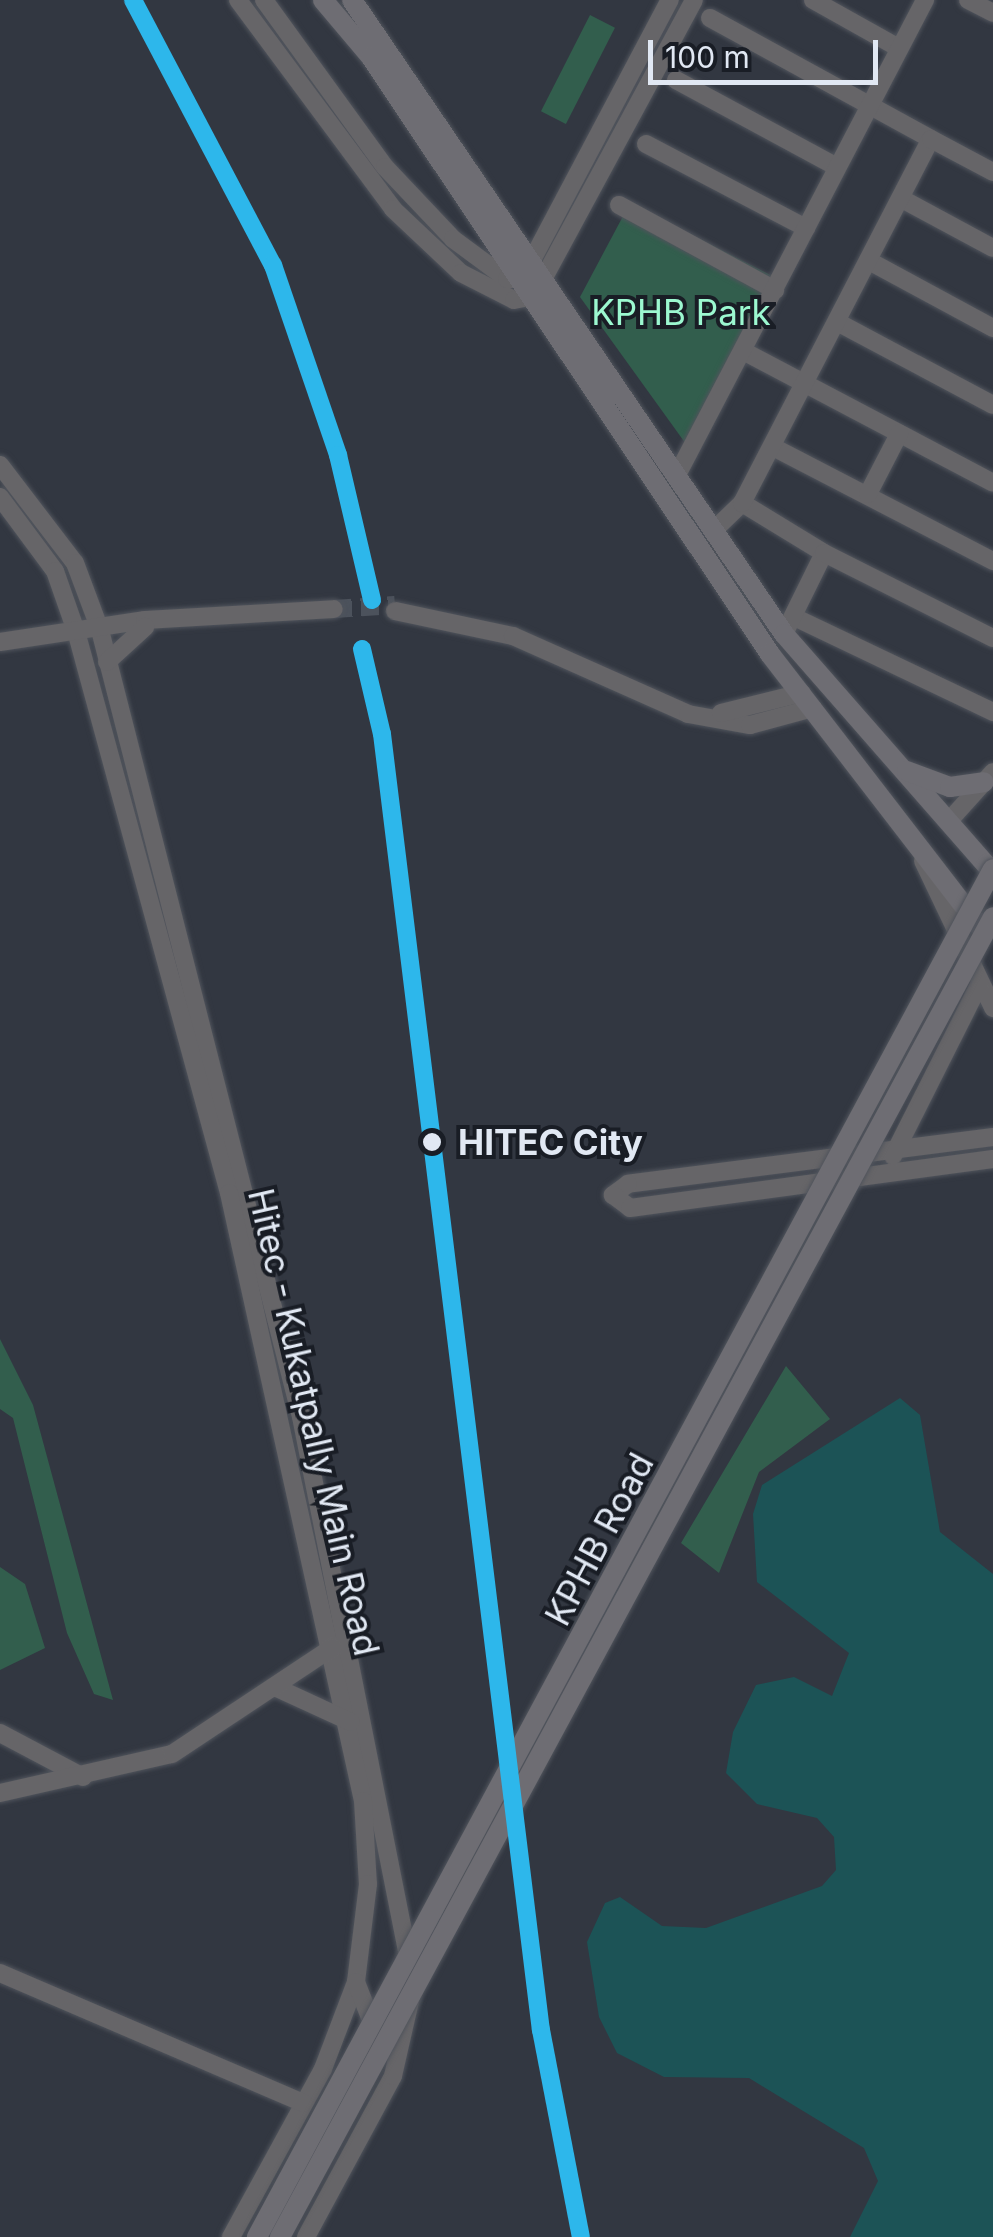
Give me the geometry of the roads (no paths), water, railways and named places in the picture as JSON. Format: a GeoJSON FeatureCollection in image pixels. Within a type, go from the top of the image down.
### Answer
{"type":"FeatureCollection","features":[{"type":"Feature","properties":{"kind":"main road"},"geometry":{"type":"LineString","coordinates":[[323,0],[714,530],[789,625],[826,688],[993,871]]}},
{"type":"Feature","properties":{"kind":"main road"},"geometry":{"type":"LineString","coordinates":[[352,0],[807,701],[920,856],[993,936]]}},
{"type":"Feature","properties":{"kind":"main road"},"geometry":{"type":"LineString","coordinates":[[897,765],[950,787],[990,777]]}},
{"type":"Feature","properties":{"kind":"main road","name":"KPHB Road"},"geometry":{"type":"LineString","coordinates":[[257,2237],[993,871]]}},
{"type":"Feature","properties":{"kind":"main road","name":"KPHB Road"},"geometry":{"type":"LineString","coordinates":[[280,2237],[993,917]]}},
{"type":"Feature","properties":{"kind":"street"},"geometry":{"type":"LineString","coordinates":[[238,0],[393,210],[486,291],[532,279],[694,0]]}},
{"type":"Feature","properties":{"kind":"street"},"geometry":{"type":"LineString","coordinates":[[264,0],[329,99],[422,209],[478,263],[532,279]]}},
{"type":"Feature","properties":{"kind":"street"},"geometry":{"type":"LineString","coordinates":[[532,279],[670,0]]}},
{"type":"Feature","properties":{"kind":"street"},"geometry":{"type":"LineString","coordinates":[[814,0],[899,48]]}},
{"type":"Feature","properties":{"kind":"street"},"geometry":{"type":"LineString","coordinates":[[677,475],[745,352],[925,0]]}},
{"type":"Feature","properties":{"kind":"street"},"geometry":{"type":"LineString","coordinates":[[968,0],[993,13]]}},
{"type":"Feature","properties":{"kind":"street"},"geometry":{"type":"LineString","coordinates":[[710,18],[993,172]]}},
{"type":"Feature","properties":{"kind":"street"},"geometry":{"type":"LineString","coordinates":[[655,28],[673,38]]}},
{"type":"Feature","properties":{"kind":"street"},"geometry":{"type":"LineString","coordinates":[[676,80],[837,167]]}},
{"type":"Feature","properties":{"kind":"street"},"geometry":{"type":"LineString","coordinates":[[714,530],[742,503],[773,447],[931,138]]}},
{"type":"Feature","properties":{"kind":"street"},"geometry":{"type":"LineString","coordinates":[[646,144],[806,228]]}},
{"type":"Feature","properties":{"kind":"street"},"geometry":{"type":"LineString","coordinates":[[902,199],[993,248]]}},
{"type":"Feature","properties":{"kind":"street"},"geometry":{"type":"LineString","coordinates":[[619,205],[775,290]]}},
{"type":"Feature","properties":{"kind":"street"},"geometry":{"type":"LineString","coordinates":[[870,262],[993,328]]}},
{"type":"Feature","properties":{"kind":"street"},"geometry":{"type":"LineString","coordinates":[[839,323],[993,405]]}},
{"type":"Feature","properties":{"kind":"street"},"geometry":{"type":"LineString","coordinates":[[745,352],[993,483]]}},
{"type":"Feature","properties":{"kind":"street"},"geometry":{"type":"LineString","coordinates":[[868,494],[899,434]]}},
{"type":"Feature","properties":{"kind":"street"},"geometry":{"type":"LineString","coordinates":[[773,447],[993,561]]}},
{"type":"Feature","properties":{"kind":"street","name":"Hitec - Kukatpally Main Road"},"geometry":{"type":"LineString","coordinates":[[0,465],[74,563],[105,630],[107,662],[248,1193],[387,1817],[412,1986],[393,2076],[306,2237]]}},
{"type":"Feature","properties":{"kind":"street","name":"Hitec - Kukatpally Main Road"},"geometry":{"type":"LineString","coordinates":[[0,497],[56,571],[76,631],[229,1193],[351,1722],[369,1846],[356,1982],[335,2040],[231,2237]]}},
{"type":"Feature","properties":{"kind":"street"},"geometry":{"type":"LineString","coordinates":[[742,503],[824,553],[993,638]]}},
{"type":"Feature","properties":{"kind":"street"},"geometry":{"type":"LineString","coordinates":[[824,553],[789,625],[993,712]]}},
{"type":"Feature","properties":{"kind":"street"},"geometry":{"type":"LineString","coordinates":[[395,608],[513,636],[688,714],[750,725],[807,701]]}},
{"type":"Feature","properties":{"kind":"street"},"geometry":{"type":"LineString","coordinates":[[0,642],[76,631],[334,612],[105,630]]}},
{"type":"Feature","properties":{"kind":"street"},"geometry":{"type":"LineString","coordinates":[[107,662],[146,627]]}},
{"type":"Feature","properties":{"kind":"street"},"geometry":{"type":"LineString","coordinates":[[990,777],[955,829],[993,859]]}},
{"type":"Feature","properties":{"kind":"street"},"geometry":{"type":"LineString","coordinates":[[920,856],[993,1008]]}},
{"type":"Feature","properties":{"kind":"street"},"geometry":{"type":"LineString","coordinates":[[884,1174],[980,982]]}},
{"type":"Feature","properties":{"kind":"street"},"geometry":{"type":"LineString","coordinates":[[993,1137],[628,1184],[613,1196],[630,1208],[993,1159]]}},
{"type":"Feature","properties":{"kind":"street"},"geometry":{"type":"LineString","coordinates":[[0,1794],[86,1778],[172,1754],[333,1648]]}},
{"type":"Feature","properties":{"kind":"street"},"geometry":{"type":"LineString","coordinates":[[277,1688],[351,1722]]}},
{"type":"Feature","properties":{"kind":"street"},"geometry":{"type":"LineString","coordinates":[[0,1733],[86,1778]]}},
{"type":"Feature","properties":{"kind":"street"},"geometry":{"type":"LineString","coordinates":[[0,1973],[303,2103]]}},
{"type":"Feature","properties":{"kind":"street"},"geometry":{"type":"LineString","coordinates":[[356,1982],[393,2076]]}},
{"type":"Feature","properties":{"kind":"street"},"geometry":{"type":"LineString","coordinates":[[335,2040],[366,2125]]}},
{"type":"Feature","properties":{"kind":"tunnel"},"geometry":{"type":"LineString","coordinates":[[334,609],[395,605]]}},
{"type":"Feature","properties":{"kind":"place","name":"HITEC City"},"geometry":{"type":"Point","coordinates":[432,1142]}},
{"type":"Feature","properties":{"kind":"park label","name":"KPHB Park"},"geometry":{"type":"Point","coordinates":[681,312]}}]}
